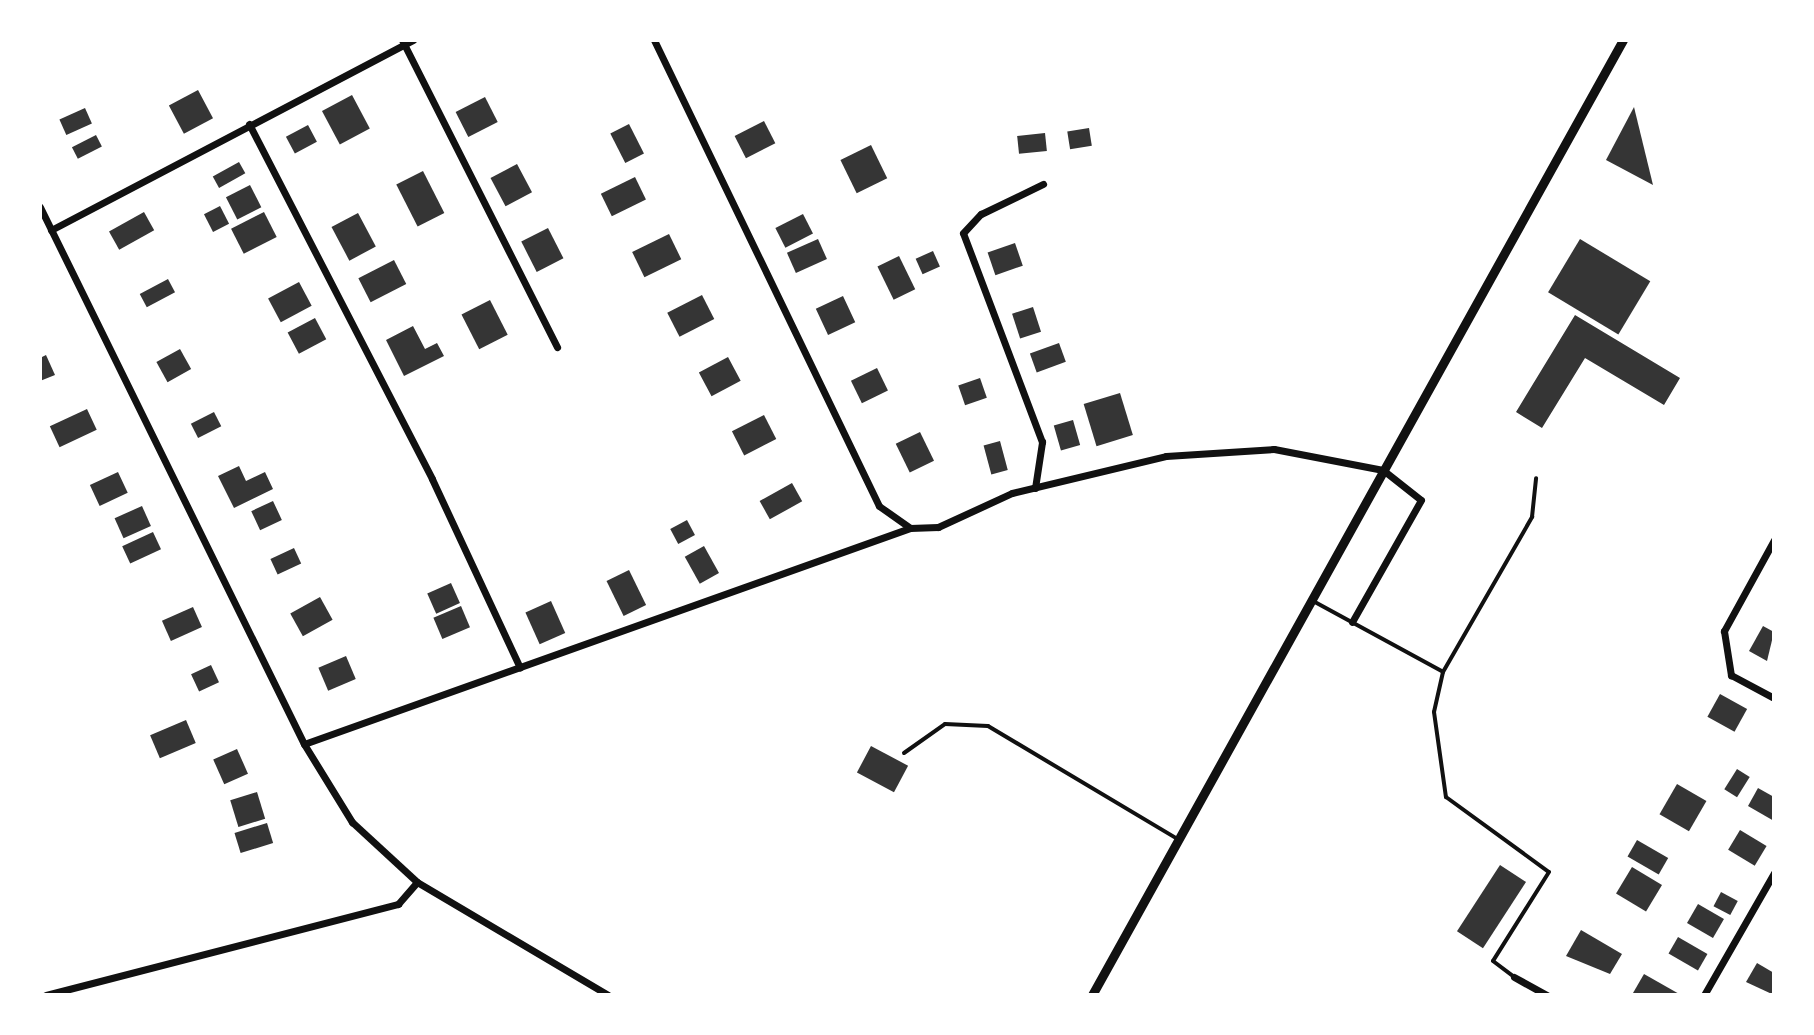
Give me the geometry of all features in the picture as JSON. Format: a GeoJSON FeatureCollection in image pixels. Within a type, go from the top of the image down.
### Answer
{"type":"FeatureCollection","features":[{"type":"Feature","properties":{"kind":"street"},"geometry":{"type":"LineString","coordinates":[[51,230],[403,42],[413,40]]}},
{"type":"Feature","properties":{"kind":"street"},"geometry":{"type":"LineString","coordinates":[[654,40],[879,506],[910,528]]}},
{"type":"Feature","properties":{"kind":"street"},"geometry":{"type":"LineString","coordinates":[[1092,995],[1623,40]]}},
{"type":"Feature","properties":{"kind":"street"},"geometry":{"type":"LineString","coordinates":[[403,42],[557,347]]}},
{"type":"Feature","properties":{"kind":"street"},"geometry":{"type":"LineString","coordinates":[[249,124],[432,479],[520,668]]}},
{"type":"Feature","properties":{"kind":"street"},"geometry":{"type":"LineString","coordinates":[[1035,488],[1042,442],[963,233],[981,214],[1043,184]]}},
{"type":"Feature","properties":{"kind":"street"},"geometry":{"type":"LineString","coordinates":[[40,207],[304,744],[352,822],[417,882],[608,995]]}},
{"type":"Feature","properties":{"kind":"street"},"geometry":{"type":"LineString","coordinates":[[304,744],[910,528],[938,527],[1035,488],[1166,456],[1274,449],[1383,470],[1421,500],[1352,622]]}},
{"type":"Feature","properties":{"kind":"street"},"geometry":{"type":"LineString","coordinates":[[1774,540],[1724,631],[1731,675],[1774,698]]}},
{"type":"Feature","properties":{"kind":"street"},"geometry":{"type":"LineString","coordinates":[[1704,995],[1774,873]]}},
{"type":"Feature","properties":{"kind":"street"},"geometry":{"type":"LineString","coordinates":[[46,995],[398,904],[417,882]]}},
{"type":"Feature","properties":{"kind":"street"},"geometry":{"type":"LineString","coordinates":[[1514,977],[1547,995]]}},
{"type":"Feature","properties":{"kind":"lane"},"geometry":{"type":"LineString","coordinates":[[1514,977],[1493,961],[1549,872],[1446,797],[1434,712],[1443,672],[1532,517],[1536,478]]}},
{"type":"Feature","properties":{"kind":"lane"},"geometry":{"type":"LineString","coordinates":[[1311,600],[1443,672]]}},
{"type":"Feature","properties":{"kind":"lane"},"geometry":{"type":"LineString","coordinates":[[904,753],[945,724],[988,726],[1178,839]]}},
{"type":"Feature","properties":{"kind":"building"},"geometry":{"type":"Polygon","coordinates":[[[198,90],[213,118],[184,134],[169,105],[198,90]]]}},
{"type":"Feature","properties":{"kind":"building"},"geometry":{"type":"Polygon","coordinates":[[[352,95],[370,129],[340,145],[322,111],[352,95]]]}},
{"type":"Feature","properties":{"kind":"building"},"geometry":{"type":"Polygon","coordinates":[[[485,97],[498,122],[468,137],[456,112],[485,97]]]}},
{"type":"Feature","properties":{"kind":"building"},"geometry":{"type":"Polygon","coordinates":[[[1634,107],[1653,185],[1606,160],[1634,107]]]}},
{"type":"Feature","properties":{"kind":"building"},"geometry":{"type":"Polygon","coordinates":[[[85,108],[92,124],[66,135],[59,119],[85,108]]]}},
{"type":"Feature","properties":{"kind":"building"},"geometry":{"type":"Polygon","coordinates":[[[764,121],[775,143],[746,158],[735,136],[764,121]]]}},
{"type":"Feature","properties":{"kind":"building"},"geometry":{"type":"Polygon","coordinates":[[[629,124],[644,153],[625,163],[610,134],[629,124]]]}},
{"type":"Feature","properties":{"kind":"building"},"geometry":{"type":"Polygon","coordinates":[[[308,125],[317,142],[295,154],[286,137],[308,125]]]}},
{"type":"Feature","properties":{"kind":"building"},"geometry":{"type":"Polygon","coordinates":[[[1089,128],[1092,146],[1070,149],[1067,131],[1089,128]]]}},
{"type":"Feature","properties":{"kind":"building"},"geometry":{"type":"Polygon","coordinates":[[[1045,133],[1047,151],[1019,154],[1017,136],[1045,133]]]}},
{"type":"Feature","properties":{"kind":"building"},"geometry":{"type":"Polygon","coordinates":[[[96,135],[102,147],[78,159],[72,147],[96,135]]]}},
{"type":"Feature","properties":{"kind":"building"},"geometry":{"type":"Polygon","coordinates":[[[871,145],[887,178],[857,193],[840,160],[871,145]]]}},
{"type":"Feature","properties":{"kind":"building"},"geometry":{"type":"Polygon","coordinates":[[[239,162],[245,173],[219,188],[213,177],[239,162]]]}},
{"type":"Feature","properties":{"kind":"building"},"geometry":{"type":"Polygon","coordinates":[[[517,164],[532,192],[506,206],[491,178],[517,164]]]}},
{"type":"Feature","properties":{"kind":"building"},"geometry":{"type":"Polygon","coordinates":[[[423,171],[444,213],[418,226],[396,185],[423,171]]]}},
{"type":"Feature","properties":{"kind":"building"},"geometry":{"type":"Polygon","coordinates":[[[635,177],[646,199],[612,216],[601,194],[635,177]]]}},
{"type":"Feature","properties":{"kind":"building"},"geometry":{"type":"Polygon","coordinates":[[[250,185],[261,207],[237,220],[226,197],[250,185]]]}},
{"type":"Feature","properties":{"kind":"building"},"geometry":{"type":"Polygon","coordinates":[[[220,206],[229,224],[213,232],[204,214],[220,206]]]}},
{"type":"Feature","properties":{"kind":"building"},"geometry":{"type":"Polygon","coordinates":[[[144,212],[154,230],[119,250],[109,231],[144,212]]]}},
{"type":"Feature","properties":{"kind":"building"},"geometry":{"type":"Polygon","coordinates":[[[264,212],[277,237],[244,254],[231,229],[264,212]]]}},
{"type":"Feature","properties":{"kind":"building"},"geometry":{"type":"Polygon","coordinates":[[[358,213],[376,247],[349,261],[332,227],[358,213]]]}},
{"type":"Feature","properties":{"kind":"building"},"geometry":{"type":"Polygon","coordinates":[[[803,214],[813,234],[785,248],[775,228],[803,214]]]}},
{"type":"Feature","properties":{"kind":"building"},"geometry":{"type":"Polygon","coordinates":[[[548,228],[563,258],[537,272],[521,242],[548,228]]]}},
{"type":"Feature","properties":{"kind":"building"},"geometry":{"type":"Polygon","coordinates":[[[669,234],[681,259],[644,277],[632,252],[669,234]]]}},
{"type":"Feature","properties":{"kind":"building"},"geometry":{"type":"Polygon","coordinates":[[[818,239],[827,259],[796,273],[787,253],[818,239]]]}},
{"type":"Feature","properties":{"kind":"building"},"geometry":{"type":"Polygon","coordinates":[[[1580,239],[1650,281],[1618,334],[1548,292],[1580,239]]]}},
{"type":"Feature","properties":{"kind":"building"},"geometry":{"type":"Polygon","coordinates":[[[1015,243],[1023,266],[995,275],[988,252],[1015,243]]]}},
{"type":"Feature","properties":{"kind":"building"},"geometry":{"type":"Polygon","coordinates":[[[933,251],[940,267],[923,274],[916,259],[933,251]]]}},
{"type":"Feature","properties":{"kind":"building"},"geometry":{"type":"Polygon","coordinates":[[[899,256],[915,289],[894,300],[877,267],[899,256]]]}},
{"type":"Feature","properties":{"kind":"building"},"geometry":{"type":"Polygon","coordinates":[[[394,260],[406,284],[371,302],[358,278],[394,260]]]}},
{"type":"Feature","properties":{"kind":"building"},"geometry":{"type":"Polygon","coordinates":[[[168,279],[175,292],[147,307],[140,294],[168,279]]]}},
{"type":"Feature","properties":{"kind":"building"},"geometry":{"type":"Polygon","coordinates":[[[299,282],[312,306],[281,322],[268,298],[299,282]]]}},
{"type":"Feature","properties":{"kind":"building"},"geometry":{"type":"Polygon","coordinates":[[[702,295],[714,319],[680,337],[667,313],[702,295]]]}},
{"type":"Feature","properties":{"kind":"building"},"geometry":{"type":"Polygon","coordinates":[[[843,296],[855,322],[828,335],[816,309],[843,296]]]}},
{"type":"Feature","properties":{"kind":"building"},"geometry":{"type":"Polygon","coordinates":[[[490,300],[508,335],[479,349],[461,315],[490,300]]]}},
{"type":"Feature","properties":{"kind":"building"},"geometry":{"type":"Polygon","coordinates":[[[1033,307],[1041,332],[1020,339],[1012,314],[1033,307]]]}},
{"type":"Feature","properties":{"kind":"building"},"geometry":{"type":"Polygon","coordinates":[[[1575,315],[1680,378],[1664,405],[1585,358],[1542,428],[1516,412],[1575,315]]]}},
{"type":"Feature","properties":{"kind":"building"},"geometry":{"type":"Polygon","coordinates":[[[315,318],[326,339],[299,354],[288,333],[315,318]]]}},
{"type":"Feature","properties":{"kind":"building"},"geometry":{"type":"Polygon","coordinates":[[[413,326],[425,349],[437,343],[444,356],[404,376],[386,340],[413,326]]]}},
{"type":"Feature","properties":{"kind":"building"},"geometry":{"type":"Polygon","coordinates":[[[1059,343],[1066,362],[1037,372],[1030,354],[1059,343]]]}},
{"type":"Feature","properties":{"kind":"building"},"geometry":{"type":"Polygon","coordinates":[[[180,349],[191,369],[168,382],[156,362],[180,349]]]}},
{"type":"Feature","properties":{"kind":"building"},"geometry":{"type":"Polygon","coordinates":[[[46,355],[55,375],[40,381],[40,358],[46,355]]]}},
{"type":"Feature","properties":{"kind":"building"},"geometry":{"type":"Polygon","coordinates":[[[728,357],[741,381],[712,396],[699,372],[728,357]]]}},
{"type":"Feature","properties":{"kind":"building"},"geometry":{"type":"Polygon","coordinates":[[[877,368],[888,390],[862,403],[851,381],[877,368]]]}},
{"type":"Feature","properties":{"kind":"building"},"geometry":{"type":"Polygon","coordinates":[[[980,378],[987,398],[965,405],[958,385],[980,378]]]}},
{"type":"Feature","properties":{"kind":"building"},"geometry":{"type":"Polygon","coordinates":[[[1120,393],[1133,435],[1097,446],[1084,404],[1120,393]]]}},
{"type":"Feature","properties":{"kind":"building"},"geometry":{"type":"Polygon","coordinates":[[[87,409],[97,430],[60,447],[50,426],[87,409]]]}},
{"type":"Feature","properties":{"kind":"building"},"geometry":{"type":"Polygon","coordinates":[[[214,412],[221,426],[198,438],[191,424],[214,412]]]}},
{"type":"Feature","properties":{"kind":"building"},"geometry":{"type":"Polygon","coordinates":[[[764,415],[776,439],[744,455],[732,431],[764,415]]]}},
{"type":"Feature","properties":{"kind":"building"},"geometry":{"type":"Polygon","coordinates":[[[1073,420],[1080,445],[1061,451],[1054,426],[1073,420]]]}},
{"type":"Feature","properties":{"kind":"building"},"geometry":{"type":"Polygon","coordinates":[[[920,432],[934,461],[910,473],[896,444],[920,432]]]}},
{"type":"Feature","properties":{"kind":"building"},"geometry":{"type":"Polygon","coordinates":[[[1000,441],[1008,470],[991,474],[984,445],[1000,441]]]}},
{"type":"Feature","properties":{"kind":"building"},"geometry":{"type":"Polygon","coordinates":[[[239,466],[246,481],[265,472],[273,489],[234,508],[218,476],[239,466]]]}},
{"type":"Feature","properties":{"kind":"building"},"geometry":{"type":"Polygon","coordinates":[[[118,472],[128,493],[100,506],[90,485],[118,472]]]}},
{"type":"Feature","properties":{"kind":"building"},"geometry":{"type":"Polygon","coordinates":[[[792,483],[802,501],[770,519],[760,501],[792,483]]]}},
{"type":"Feature","properties":{"kind":"building"},"geometry":{"type":"Polygon","coordinates":[[[273,501],[282,520],[260,530],[251,511],[273,501]]]}},
{"type":"Feature","properties":{"kind":"building"},"geometry":{"type":"Polygon","coordinates":[[[142,506],[151,526],[124,538],[115,518],[142,506]]]}},
{"type":"Feature","properties":{"kind":"building"},"geometry":{"type":"Polygon","coordinates":[[[687,520],[695,535],[678,544],[670,529],[687,520]]]}},
{"type":"Feature","properties":{"kind":"building"},"geometry":{"type":"Polygon","coordinates":[[[153,532],[161,549],[130,564],[122,546],[153,532]]]}},
{"type":"Feature","properties":{"kind":"building"},"geometry":{"type":"Polygon","coordinates":[[[704,546],[719,573],[700,584],[685,557],[704,546]]]}},
{"type":"Feature","properties":{"kind":"building"},"geometry":{"type":"Polygon","coordinates":[[[294,548],[301,563],[278,574],[270,559],[294,548]]]}},
{"type":"Feature","properties":{"kind":"building"},"geometry":{"type":"Polygon","coordinates":[[[629,570],[646,605],[624,616],[607,581],[629,570]]]}},
{"type":"Feature","properties":{"kind":"building"},"geometry":{"type":"Polygon","coordinates":[[[451,583],[460,603],[436,614],[427,594],[451,583]]]}},
{"type":"Feature","properties":{"kind":"building"},"geometry":{"type":"Polygon","coordinates":[[[320,597],[333,620],[303,636],[290,613],[320,597]]]}},
{"type":"Feature","properties":{"kind":"building"},"geometry":{"type":"Polygon","coordinates":[[[551,601],[565,633],[540,644],[525,612],[551,601]]]}},
{"type":"Feature","properties":{"kind":"building"},"geometry":{"type":"Polygon","coordinates":[[[461,606],[470,627],[442,639],[433,618],[461,606]]]}},
{"type":"Feature","properties":{"kind":"building"},"geometry":{"type":"Polygon","coordinates":[[[193,607],[202,627],[171,641],[162,621],[193,607]]]}},
{"type":"Feature","properties":{"kind":"building"},"geometry":{"type":"Polygon","coordinates":[[[1763,626],[1774,632],[1767,661],[1749,651],[1763,626]]]}},
{"type":"Feature","properties":{"kind":"building"},"geometry":{"type":"Polygon","coordinates":[[[346,656],[356,679],[328,691],[318,668],[346,656]]]}},
{"type":"Feature","properties":{"kind":"building"},"geometry":{"type":"Polygon","coordinates":[[[211,665],[219,682],[199,692],[191,674],[211,665]]]}},
{"type":"Feature","properties":{"kind":"building"},"geometry":{"type":"Polygon","coordinates":[[[1720,694],[1747,709],[1735,732],[1707,717],[1720,694]]]}},
{"type":"Feature","properties":{"kind":"building"},"geometry":{"type":"Polygon","coordinates":[[[186,720],[196,743],[160,758],[150,735],[186,720]]]}},
{"type":"Feature","properties":{"kind":"building"},"geometry":{"type":"Polygon","coordinates":[[[871,746],[908,766],[894,792],[857,772],[871,746]]]}},
{"type":"Feature","properties":{"kind":"building"},"geometry":{"type":"Polygon","coordinates":[[[237,749],[248,774],[224,784],[213,760],[237,749]]]}},
{"type":"Feature","properties":{"kind":"building"},"geometry":{"type":"Polygon","coordinates":[[[1737,769],[1750,777],[1737,797],[1724,789],[1737,769]]]}},
{"type":"Feature","properties":{"kind":"building"},"geometry":{"type":"Polygon","coordinates":[[[1677,784],[1706,801],[1689,831],[1660,814],[1677,784]]]}},
{"type":"Feature","properties":{"kind":"building"},"geometry":{"type":"Polygon","coordinates":[[[1758,788],[1774,797],[1774,821],[1748,806],[1758,788]]]}},
{"type":"Feature","properties":{"kind":"building"},"geometry":{"type":"Polygon","coordinates":[[[257,792],[265,819],[238,827],[230,800],[257,792]]]}},
{"type":"Feature","properties":{"kind":"building"},"geometry":{"type":"Polygon","coordinates":[[[267,823],[273,843],[241,853],[234,833],[267,823]]]}},
{"type":"Feature","properties":{"kind":"building"},"geometry":{"type":"Polygon","coordinates":[[[1740,830],[1767,846],[1755,866],[1728,850],[1740,830]]]}},
{"type":"Feature","properties":{"kind":"building"},"geometry":{"type":"Polygon","coordinates":[[[1637,840],[1668,858],[1659,874],[1628,856],[1637,840]]]}},
{"type":"Feature","properties":{"kind":"building"},"geometry":{"type":"Polygon","coordinates":[[[1500,865],[1526,882],[1483,948],[1457,931],[1500,865]]]}},
{"type":"Feature","properties":{"kind":"building"},"geometry":{"type":"Polygon","coordinates":[[[1632,867],[1662,885],[1646,912],[1616,894],[1632,867]]]}},
{"type":"Feature","properties":{"kind":"building"},"geometry":{"type":"Polygon","coordinates":[[[1721,892],[1738,901],[1730,915],[1713,906],[1721,892]]]}},
{"type":"Feature","properties":{"kind":"building"},"geometry":{"type":"Polygon","coordinates":[[[1698,904],[1724,919],[1713,938],[1687,923],[1698,904]]]}},
{"type":"Feature","properties":{"kind":"building"},"geometry":{"type":"Polygon","coordinates":[[[1581,930],[1622,954],[1610,974],[1566,956],[1581,930]]]}},
{"type":"Feature","properties":{"kind":"building"},"geometry":{"type":"Polygon","coordinates":[[[1678,937],[1707,954],[1698,970],[1668,953],[1678,937]]]}},
{"type":"Feature","properties":{"kind":"building"},"geometry":{"type":"Polygon","coordinates":[[[1757,963],[1774,973],[1774,995],[1746,982],[1757,963]]]}},
{"type":"Feature","properties":{"kind":"building"},"geometry":{"type":"Polygon","coordinates":[[[1644,974],[1681,995],[1633,993],[1644,974]]]}}]}
